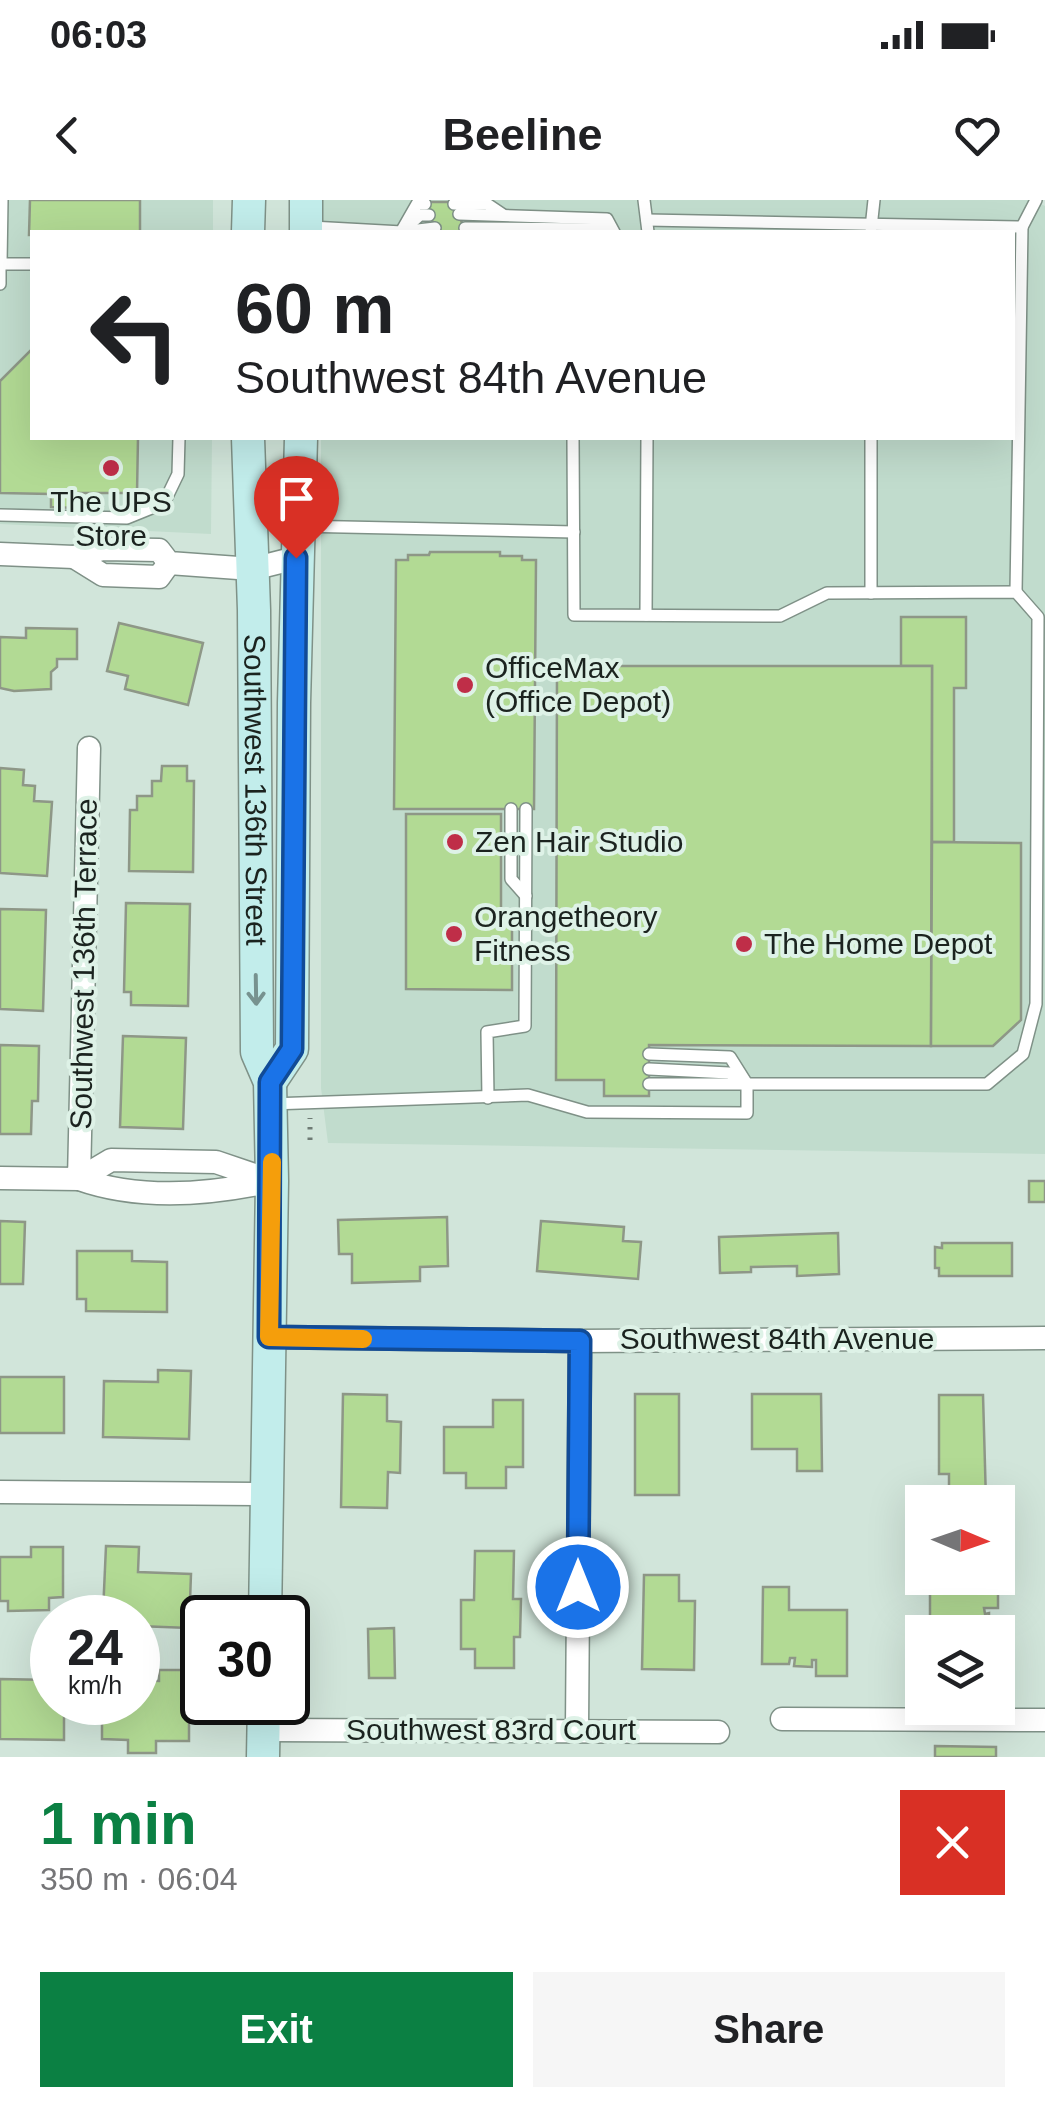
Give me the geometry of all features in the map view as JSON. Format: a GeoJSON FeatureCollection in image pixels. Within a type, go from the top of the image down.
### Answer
{"type":"FeatureCollection","features":[{"type":"Feature","properties":{"kind":"street"},"geometry":{"type":"LineString","coordinates":[[248,230],[249,200]]}},
{"type":"Feature","properties":{"kind":"street","name":"Southwest 136th Street"},"geometry":{"type":"LineString","coordinates":[[248,440],[257,1052],[270,1093],[272,1181],[265,1595]]}},
{"type":"Feature","properties":{"kind":"street","name":"Southwest 136th Street"},"geometry":{"type":"LineString","coordinates":[[270,1093],[292,1049],[301,440]]}},
{"type":"Feature","properties":{"kind":"street"},"geometry":{"type":"LineString","coordinates":[[0,554],[74,557],[103,575],[159,578],[169,563],[252,569],[297,542]]}},
{"type":"Feature","properties":{"kind":"street","name":"Southwest 136th Terrace"},"geometry":{"type":"LineString","coordinates":[[79,1179],[89,748]]}},
{"type":"Feature","properties":{"kind":"street"},"geometry":{"type":"LineString","coordinates":[[0,1178],[79,1179],[111,1160],[216,1162],[272,1181]]}},
{"type":"Feature","properties":{"kind":"street","name":"Southwest 84th Avenue"},"geometry":{"type":"LineString","coordinates":[[269,1337],[580,1341],[1045,1338]]}},
{"type":"Feature","properties":{"kind":"street"},"geometry":{"type":"LineString","coordinates":[[577,1730],[580,1341]]}},
{"type":"Feature","properties":{"kind":"street"},"geometry":{"type":"LineString","coordinates":[[0,1492],[266,1494]]}},
{"type":"Feature","properties":{"kind":"street"},"geometry":{"type":"LineString","coordinates":[[782,1719],[1045,1720]]}},
{"type":"Feature","properties":{"kind":"street","name":"Southwest 83rd Court"},"geometry":{"type":"LineString","coordinates":[[264,1730],[718,1732]]}},
{"type":"Feature","properties":{"kind":"lane"},"geometry":{"type":"LineString","coordinates":[[0,284],[2,200]]}},
{"type":"Feature","properties":{"kind":"lane"},"geometry":{"type":"LineString","coordinates":[[644,200],[648,226],[871,229],[1022,226]]}},
{"type":"Feature","properties":{"kind":"lane"},"geometry":{"type":"LineString","coordinates":[[871,229],[874,200]]}},
{"type":"Feature","properties":{"kind":"lane"},"geometry":{"type":"LineString","coordinates":[[648,1084],[987,1084],[1023,1054],[1036,1004],[1038,617],[1016,592],[1022,226],[1036,200]]}},
{"type":"Feature","properties":{"kind":"lane"},"geometry":{"type":"LineString","coordinates":[[402,230],[417,204],[427,210]]}},
{"type":"Feature","properties":{"kind":"lane"},"geometry":{"type":"LineString","coordinates":[[456,209],[608,218],[611,230]]}},
{"type":"Feature","properties":{"kind":"lane"},"geometry":{"type":"LineString","coordinates":[[306,220],[375,230]]}},
{"type":"Feature","properties":{"kind":"lane"},"geometry":{"type":"LineString","coordinates":[[418,230],[435,228]]}},
{"type":"Feature","properties":{"kind":"lane"},"geometry":{"type":"LineString","coordinates":[[464,228],[607,230]]}},
{"type":"Feature","properties":{"kind":"lane"},"geometry":{"type":"LineString","coordinates":[[0,264],[30,264]]}},
{"type":"Feature","properties":{"kind":"lane"},"geometry":{"type":"LineString","coordinates":[[0,515],[128,518],[164,504],[178,474],[179,440]]}},
{"type":"Feature","properties":{"kind":"lane"},"geometry":{"type":"LineString","coordinates":[[573,440],[574,614],[780,616],[827,593],[1016,592]]}},
{"type":"Feature","properties":{"kind":"lane"},"geometry":{"type":"LineString","coordinates":[[646,615],[647,440]]}},
{"type":"Feature","properties":{"kind":"lane"},"geometry":{"type":"LineString","coordinates":[[871,440],[872,593]]}},
{"type":"Feature","properties":{"kind":"lane"},"geometry":{"type":"LineString","coordinates":[[249,491],[297,542],[574,532]]}},
{"type":"Feature","properties":{"kind":"lane"},"geometry":{"type":"LineString","coordinates":[[511,809],[510,879],[526,896]]}},
{"type":"Feature","properties":{"kind":"lane"},"geometry":{"type":"LineString","coordinates":[[488,1098],[488,1032],[525,1026],[526,810]]}},
{"type":"Feature","properties":{"kind":"lane"},"geometry":{"type":"LineString","coordinates":[[270,1093],[488,1098],[528,1095],[587,1112],[747,1113],[747,1084],[730,1057],[649,1054]]}},
{"type":"Feature","properties":{"kind":"lane"},"geometry":{"type":"LineString","coordinates":[[648,1070],[730,1074],[747,1084]]}},
{"type":"Feature","properties":{"kind":"shaded area"},"geometry":{"type":"Polygon","coordinates":[[[0,200],[213,200],[213,230],[30,230],[30,440],[212,440],[211,534],[0,524],[0,200]]]}},
{"type":"Feature","properties":{"kind":"shaded area"},"geometry":{"type":"Polygon","coordinates":[[[323,200],[1032,200],[1045,206],[1045,1154],[328,1143],[321,1088],[321,440],[1015,440],[1015,230],[323,230],[323,200]]]}},
{"type":"Feature","properties":{"kind":"building"},"geometry":{"type":"Polygon","coordinates":[[[30,200],[140,200],[140,230],[30,230],[29,235],[30,200]]]}},
{"type":"Feature","properties":{"kind":"building"},"geometry":{"type":"Polygon","coordinates":[[[424,202],[453,202],[465,230],[436,230],[424,202]]]}},
{"type":"Feature","properties":{"kind":"building"},"geometry":{"type":"Polygon","coordinates":[[[30,351],[30,440],[138,440],[137,493],[75,493],[76,508],[51,507],[51,494],[0,493],[0,381],[30,351]]]}},
{"type":"Feature","properties":{"kind":"building","name":"OfficeMax (Office Depot)"},"geometry":{"type":"Polygon","coordinates":[[[430,552],[500,552],[500,556],[536,560],[534,809],[394,809],[396,560],[430,552]]]}},
{"type":"Feature","properties":{"kind":"building"},"geometry":{"type":"Polygon","coordinates":[[[901,617],[966,617],[966,688],[954,688],[954,842],[932,842],[932,666],[901,666],[901,617]]]}},
{"type":"Feature","properties":{"kind":"building"},"geometry":{"type":"Polygon","coordinates":[[[119,623],[203,643],[188,705],[125,689],[128,676],[107,671],[119,623]]]}},
{"type":"Feature","properties":{"kind":"building"},"geometry":{"type":"Polygon","coordinates":[[[26,628],[77,629],[77,659],[57,659],[57,667],[51,672],[51,689],[0,688],[0,637],[26,638],[26,628]]]}},
{"type":"Feature","properties":{"kind":"building","name":"The Home Depot"},"geometry":{"type":"Polygon","coordinates":[[[557,666],[932,666],[931,1046],[649,1045],[649,1096],[604,1096],[604,1080],[556,1080],[557,666]]]}},
{"type":"Feature","properties":{"kind":"building"},"geometry":{"type":"Polygon","coordinates":[[[162,766],[187,766],[187,781],[194,781],[193,872],[129,871],[130,810],[137,810],[137,796],[152,796],[152,781],[161,781],[162,766]]]}},
{"type":"Feature","properties":{"kind":"building"},"geometry":{"type":"Polygon","coordinates":[[[0,768],[24,770],[23,785],[35,786],[34,801],[52,802],[47,876],[0,873],[0,768]]]}},
{"type":"Feature","properties":{"kind":"building"},"geometry":{"type":"Polygon","coordinates":[[[406,814],[501,814],[501,910],[512,910],[512,990],[406,989],[406,814]]]}},
{"type":"Feature","properties":{"kind":"building"},"geometry":{"type":"Polygon","coordinates":[[[932,842],[1021,843],[1021,1020],[993,1046],[931,1046],[932,842]]]}},
{"type":"Feature","properties":{"kind":"building"},"geometry":{"type":"Polygon","coordinates":[[[126,903],[190,904],[188,1006],[131,1005],[131,992],[124,992],[126,903]]]}},
{"type":"Feature","properties":{"kind":"building"},"geometry":{"type":"Polygon","coordinates":[[[0,909],[46,910],[43,1011],[0,1009],[0,909]]]}},
{"type":"Feature","properties":{"kind":"building"},"geometry":{"type":"Polygon","coordinates":[[[123,1036],[186,1038],[183,1129],[120,1127],[123,1036]]]}},
{"type":"Feature","properties":{"kind":"building"},"geometry":{"type":"Polygon","coordinates":[[[0,1045],[39,1046],[38,1101],[32,1101],[31,1134],[0,1134],[0,1045]]]}},
{"type":"Feature","properties":{"kind":"building"},"geometry":{"type":"Polygon","coordinates":[[[1029,1181],[1045,1181],[1045,1202],[1029,1202],[1029,1181]]]}},
{"type":"Feature","properties":{"kind":"building"},"geometry":{"type":"Polygon","coordinates":[[[447,1217],[448,1266],[420,1267],[420,1281],[352,1283],[352,1254],[339,1254],[338,1220],[447,1217]]]}},
{"type":"Feature","properties":{"kind":"building"},"geometry":{"type":"Polygon","coordinates":[[[0,1221],[25,1222],[23,1284],[0,1284],[0,1221]]]}},
{"type":"Feature","properties":{"kind":"building"},"geometry":{"type":"Polygon","coordinates":[[[541,1221],[624,1227],[623,1241],[641,1242],[638,1279],[537,1271],[541,1221]]]}},
{"type":"Feature","properties":{"kind":"building"},"geometry":{"type":"Polygon","coordinates":[[[838,1233],[839,1274],[797,1276],[797,1266],[751,1267],[751,1272],[720,1273],[719,1237],[838,1233]]]}},
{"type":"Feature","properties":{"kind":"building"},"geometry":{"type":"Polygon","coordinates":[[[942,1243],[1012,1243],[1012,1276],[939,1276],[935,1247],[942,1248],[942,1243]]]}},
{"type":"Feature","properties":{"kind":"building"},"geometry":{"type":"Polygon","coordinates":[[[77,1251],[132,1251],[132,1261],[167,1262],[167,1312],[86,1311],[86,1299],[77,1299],[77,1251]]]}},
{"type":"Feature","properties":{"kind":"building"},"geometry":{"type":"Polygon","coordinates":[[[158,1370],[191,1371],[189,1439],[103,1437],[104,1381],[158,1382],[158,1370]]]}},
{"type":"Feature","properties":{"kind":"building"},"geometry":{"type":"Polygon","coordinates":[[[0,1377],[64,1377],[64,1433],[0,1433],[0,1377]]]}},
{"type":"Feature","properties":{"kind":"building"},"geometry":{"type":"Polygon","coordinates":[[[343,1394],[387,1395],[387,1421],[401,1422],[400,1473],[388,1472],[387,1508],[341,1507],[343,1394]]]}},
{"type":"Feature","properties":{"kind":"building"},"geometry":{"type":"Polygon","coordinates":[[[635,1394],[679,1394],[679,1495],[635,1495],[635,1394]]]}},
{"type":"Feature","properties":{"kind":"building"},"geometry":{"type":"Polygon","coordinates":[[[752,1394],[821,1394],[822,1471],[797,1471],[797,1449],[752,1449],[752,1394]]]}},
{"type":"Feature","properties":{"kind":"building"},"geometry":{"type":"Polygon","coordinates":[[[939,1395],[983,1395],[986,1485],[949,1485],[949,1474],[939,1474],[939,1395]]]}},
{"type":"Feature","properties":{"kind":"building"},"geometry":{"type":"Polygon","coordinates":[[[493,1400],[523,1400],[523,1467],[506,1467],[506,1488],[466,1488],[466,1473],[444,1473],[444,1427],[493,1427],[493,1400]]]}},
{"type":"Feature","properties":{"kind":"building"},"geometry":{"type":"Polygon","coordinates":[[[106,1546],[139,1547],[138,1572],[191,1574],[190,1595],[180,1595],[180,1628],[160,1627],[160,1595],[104,1595],[106,1546]]]}},
{"type":"Feature","properties":{"kind":"building"},"geometry":{"type":"Polygon","coordinates":[[[31,1547],[63,1547],[63,1595],[30,1595],[30,1610],[8,1611],[8,1601],[0,1601],[0,1557],[31,1557],[31,1547]]]}},
{"type":"Feature","properties":{"kind":"building"},"geometry":{"type":"Polygon","coordinates":[[[475,1551],[514,1551],[513,1599],[521,1599],[520,1637],[514,1637],[514,1668],[475,1668],[475,1649],[461,1649],[461,1600],[474,1600],[475,1551]]]}},
{"type":"Feature","properties":{"kind":"building"},"geometry":{"type":"Polygon","coordinates":[[[644,1575],[679,1575],[679,1601],[695,1601],[694,1670],[642,1669],[644,1575]]]}},
{"type":"Feature","properties":{"kind":"building"},"geometry":{"type":"Polygon","coordinates":[[[763,1587],[789,1587],[789,1610],[847,1610],[847,1676],[816,1676],[816,1660],[812,1660],[812,1667],[794,1666],[795,1658],[790,1658],[789,1664],[762,1664],[763,1587]]]}},
{"type":"Feature","properties":{"kind":"building"},"geometry":{"type":"Polygon","coordinates":[[[930,1595],[998,1595],[998,1608],[984,1608],[989,1615],[930,1615],[930,1595]]]}},
{"type":"Feature","properties":{"kind":"building"},"geometry":{"type":"Polygon","coordinates":[[[394,1628],[395,1678],[369,1678],[368,1629],[394,1628]]]}},
{"type":"Feature","properties":{"kind":"building"},"geometry":{"type":"Polygon","coordinates":[[[160,1670],[180,1670],[180,1725],[189,1725],[189,1741],[156,1741],[156,1753],[128,1753],[128,1740],[102,1739],[102,1725],[160,1725],[160,1670]]]}},
{"type":"Feature","properties":{"kind":"building"},"geometry":{"type":"Polygon","coordinates":[[[0,1679],[30,1680],[30,1725],[64,1725],[64,1740],[0,1739],[0,1679]]]}},
{"type":"Feature","properties":{"kind":"building"},"geometry":{"type":"Polygon","coordinates":[[[935,1746],[996,1747],[996,1757],[935,1757],[935,1746]]]}},
{"type":"Feature","properties":{"kind":"slow traffic"},"geometry":{"type":"LineString","coordinates":[[272,1162],[269,1337],[363,1339]]}},
{"type":"Feature","properties":{"kind":"place","name":"The UPS Store"},"geometry":{"type":"Point","coordinates":[111,468]}},
{"type":"Feature","properties":{"kind":"place","name":"OfficeMax (Office Depot)"},"geometry":{"type":"Point","coordinates":[465,685]}},
{"type":"Feature","properties":{"kind":"place","name":"Zen Hair Studio"},"geometry":{"type":"Point","coordinates":[455,842]}},
{"type":"Feature","properties":{"kind":"place","name":"Orangetheory Fitness"},"geometry":{"type":"Point","coordinates":[454,934]}},
{"type":"Feature","properties":{"kind":"place","name":"The Home Depot"},"geometry":{"type":"Point","coordinates":[744,944]}},
{"type":"Feature","properties":{"kind":"route"},"geometry":{"type":"LineString","coordinates":[[296,558],[292,1049],[270,1082],[269,1337],[580,1341],[578,1587]]}}]}
